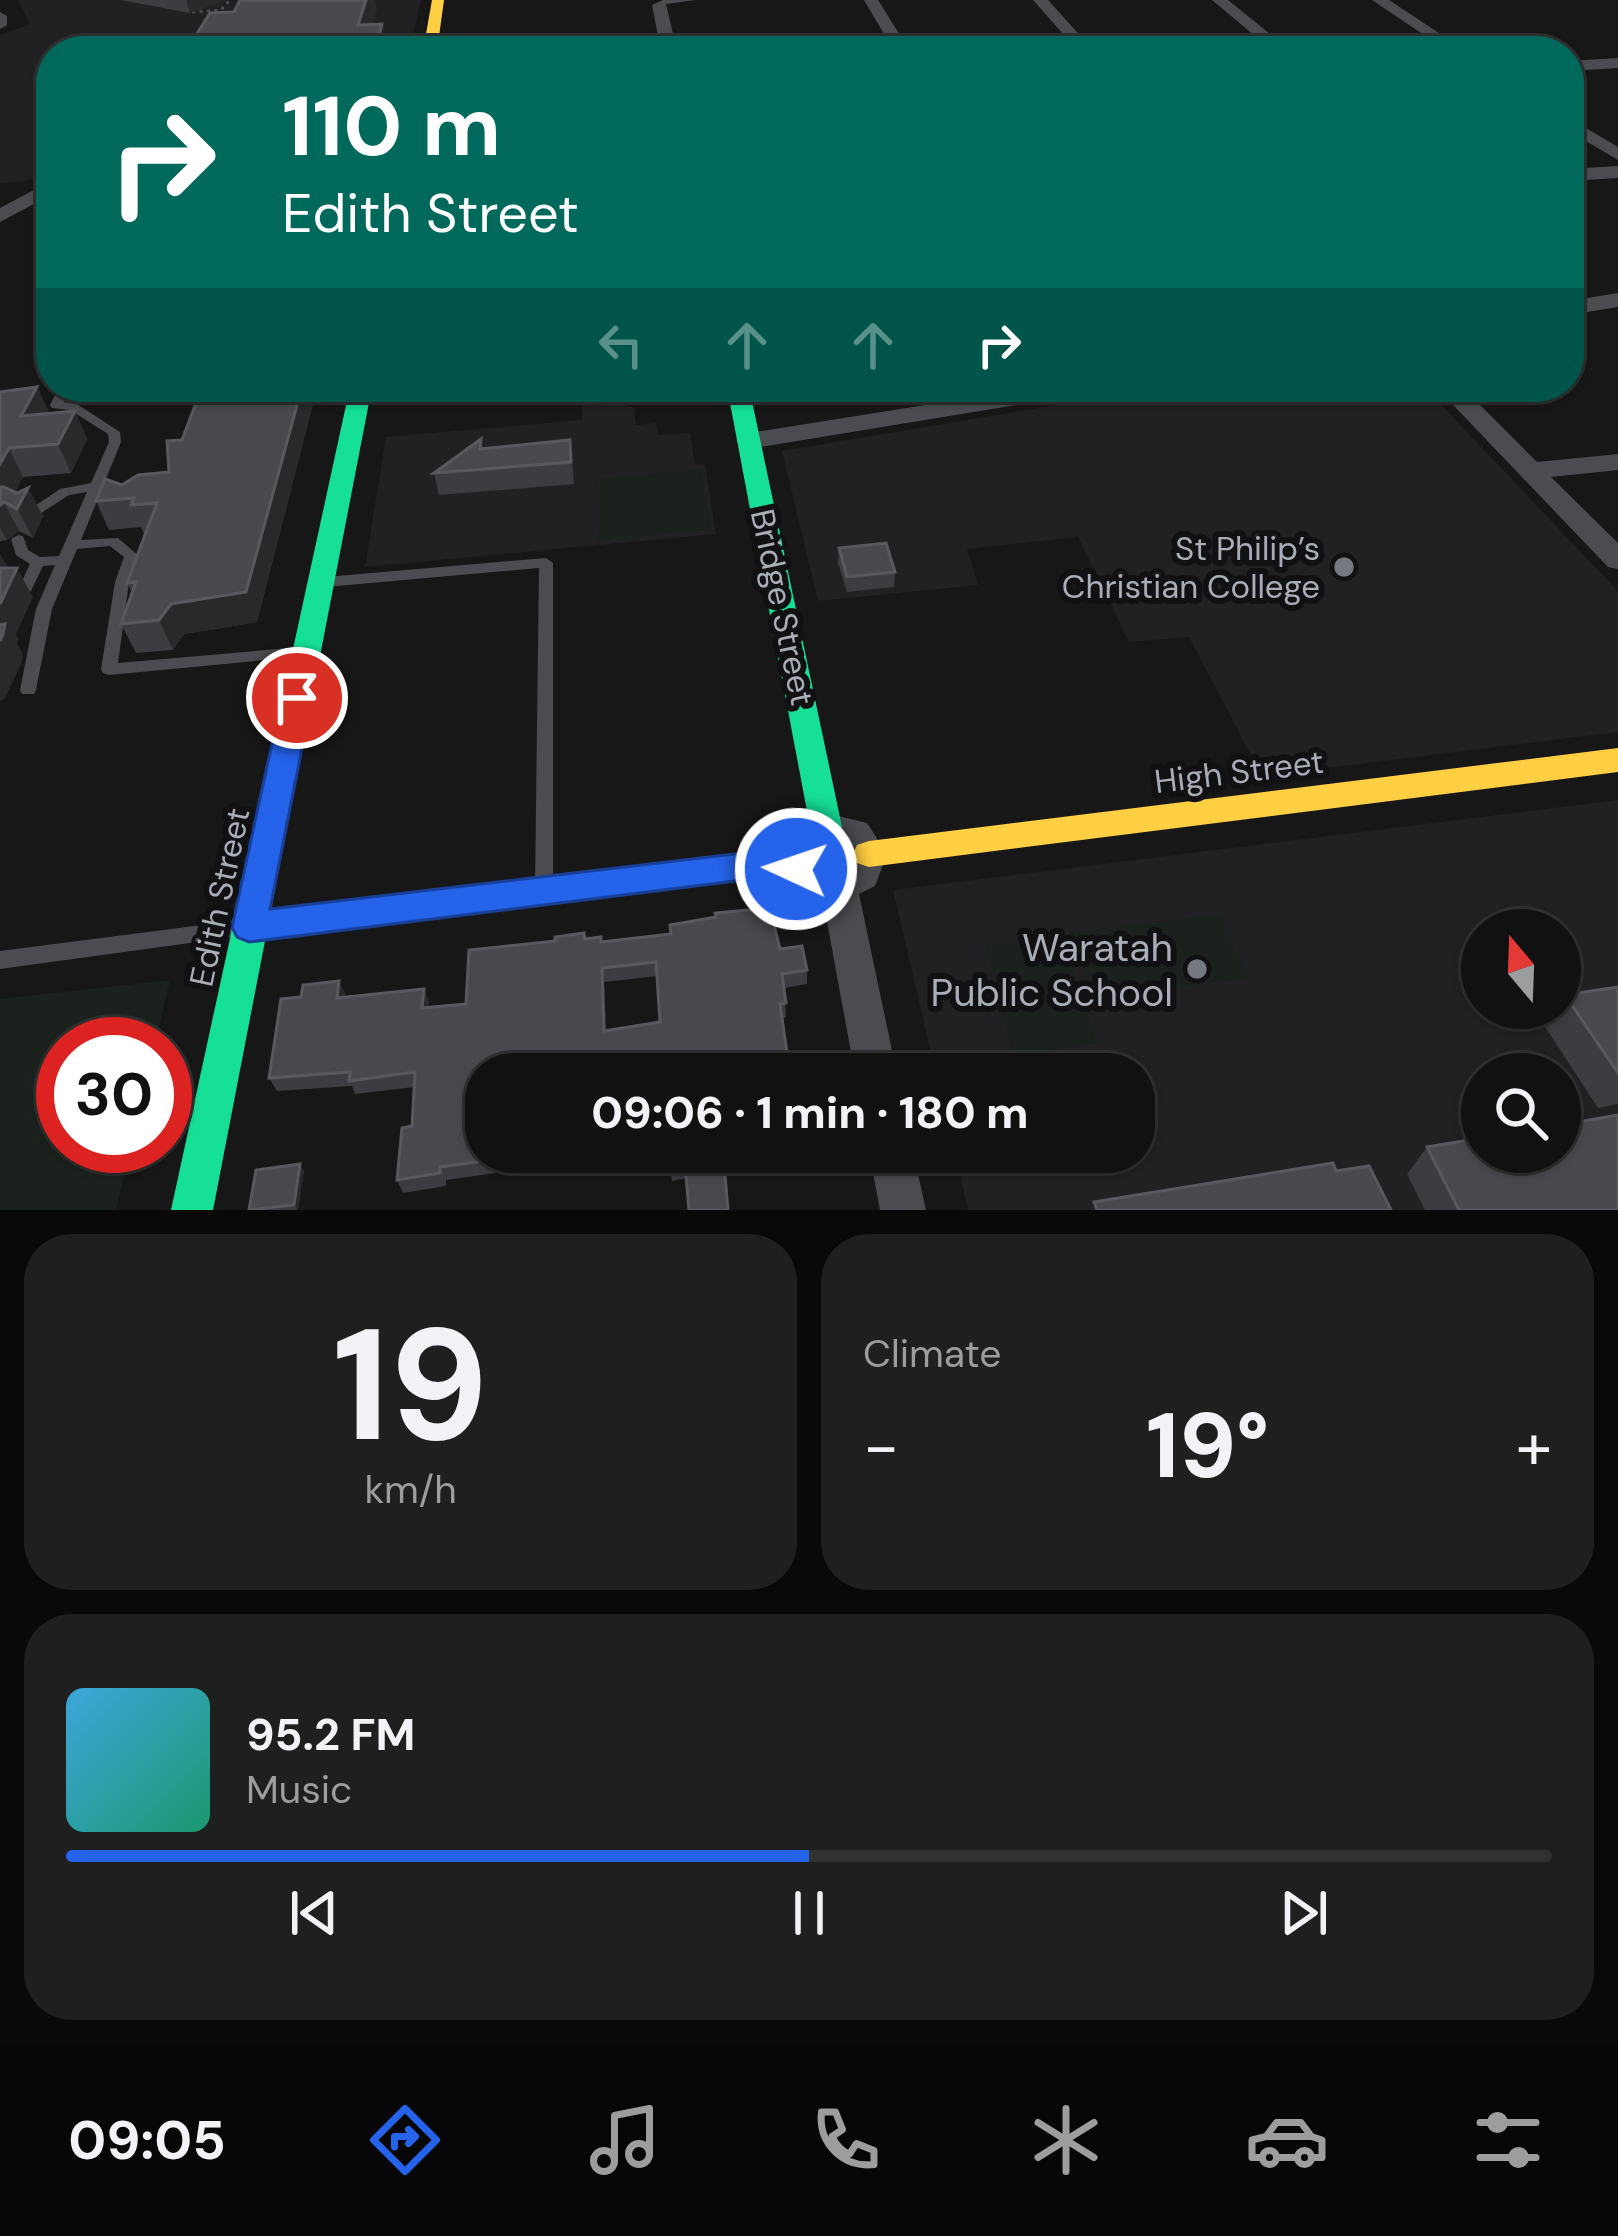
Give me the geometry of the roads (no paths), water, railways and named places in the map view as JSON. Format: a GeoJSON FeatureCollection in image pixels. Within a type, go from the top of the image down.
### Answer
{"type":"FeatureCollection","features":[{"type":"Feature","properties":{"kind":"street"},"geometry":{"type":"LineString","coordinates":[[433,36],[439,0]]}},
{"type":"Feature","properties":{"kind":"street"},"geometry":{"type":"LineString","coordinates":[[667,36],[661,1],[689,0]]}},
{"type":"Feature","properties":{"kind":"street"},"geometry":{"type":"LineString","coordinates":[[871,0],[893,36]]}},
{"type":"Feature","properties":{"kind":"street"},"geometry":{"type":"LineString","coordinates":[[1040,0],[1072,36]]}},
{"type":"Feature","properties":{"kind":"street"},"geometry":{"type":"LineString","coordinates":[[1220,0],[1264,36]]}},
{"type":"Feature","properties":{"kind":"street"},"geometry":{"type":"LineString","coordinates":[[1379,0],[1435,36]]}},
{"type":"Feature","properties":{"kind":"street"},"geometry":{"type":"LineString","coordinates":[[0,16],[0,25]]}},
{"type":"Feature","properties":{"kind":"street"},"geometry":{"type":"LineString","coordinates":[[1584,65],[1618,64]]}},
{"type":"Feature","properties":{"kind":"street"},"geometry":{"type":"LineString","coordinates":[[1584,133],[1618,155]]}},
{"type":"Feature","properties":{"kind":"street"},"geometry":{"type":"LineString","coordinates":[[1584,174],[1618,172]]}},
{"type":"Feature","properties":{"kind":"street"},"geometry":{"type":"LineString","coordinates":[[0,216],[36,196]]}},
{"type":"Feature","properties":{"kind":"street"},"geometry":{"type":"LineString","coordinates":[[1584,302],[1618,300]]}},
{"type":"Feature","properties":{"kind":"street","name":"Edith Street"},"geometry":{"type":"LineString","coordinates":[[192,1210],[358,402]]}},
{"type":"Feature","properties":{"kind":"street","name":"Bridge Street"},"geometry":{"type":"LineString","coordinates":[[741,402],[826,827]]}},
{"type":"Feature","properties":{"kind":"street"},"geometry":{"type":"LineString","coordinates":[[749,441],[990,402]]}},
{"type":"Feature","properties":{"kind":"street"},"geometry":{"type":"LineString","coordinates":[[1463,402],[1618,560]]}},
{"type":"Feature","properties":{"kind":"street"},"geometry":{"type":"LineString","coordinates":[[1530,471],[1618,463]]}},
{"type":"Feature","properties":{"kind":"street","name":"High Street"},"geometry":{"type":"LineString","coordinates":[[868,854],[1618,760]]}},
{"type":"Feature","properties":{"kind":"street"},"geometry":{"type":"LineString","coordinates":[[826,827],[854,833],[868,854],[862,875],[839,887],[809,882],[794,860],[801,838],[826,827]]}},
{"type":"Feature","properties":{"kind":"street"},"geometry":{"type":"LineString","coordinates":[[249,927],[794,860]]}},
{"type":"Feature","properties":{"kind":"street"},"geometry":{"type":"LineString","coordinates":[[839,887],[872,1053]]}},
{"type":"Feature","properties":{"kind":"street"},"geometry":{"type":"LineString","coordinates":[[895,1173],[903,1210]]}},
{"type":"Feature","properties":{"kind":"lane"},"geometry":{"type":"LineString","coordinates":[[28,690],[44,609],[115,442],[114,432],[73,406],[36,408]]}},
{"type":"Feature","properties":{"kind":"lane"},"geometry":{"type":"LineString","coordinates":[[30,514],[65,492],[98,483],[122,493]]}},
{"type":"Feature","properties":{"kind":"lane"},"geometry":{"type":"LineString","coordinates":[[18,539],[21,552],[38,562],[119,535],[132,556],[122,582],[109,670],[307,652]]}},
{"type":"Feature","properties":{"kind":"lane"},"geometry":{"type":"LineString","coordinates":[[25,592],[38,562]]}},
{"type":"Feature","properties":{"kind":"lane"},"geometry":{"type":"LineString","coordinates":[[320,582],[546,563],[544,890]]}},
{"type":"Feature","properties":{"kind":"lane"},"geometry":{"type":"LineString","coordinates":[[0,960],[249,927]]}},
{"type":"Feature","properties":{"kind":"place","name":"St Philip’s Christian College"},"geometry":{"type":"Point","coordinates":[1344,567]}},
{"type":"Feature","properties":{"kind":"place","name":"Waratah Public School"},"geometry":{"type":"Point","coordinates":[1197,969]}}]}
